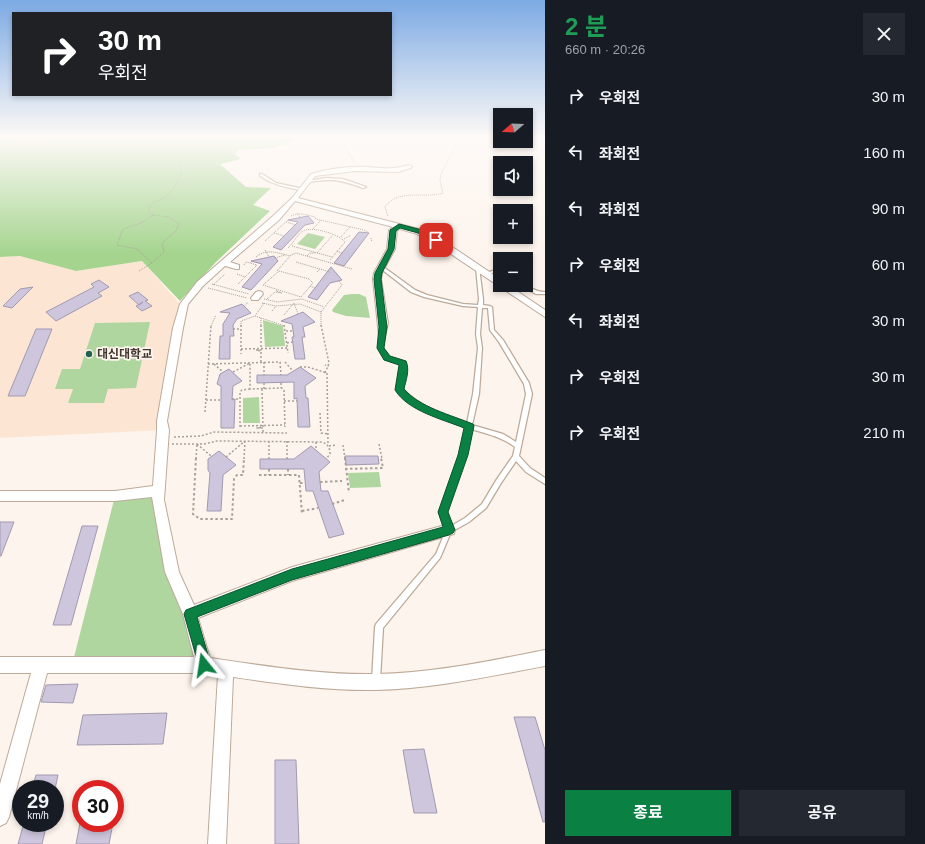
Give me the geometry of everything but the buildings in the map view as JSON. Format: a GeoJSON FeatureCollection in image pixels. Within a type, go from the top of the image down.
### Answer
{"type":"FeatureCollection","features":[{"type":"Feature","properties":{"kind":"street"},"geometry":{"type":"LineString","coordinates":[[204,665],[190,614],[172,572],[158,500],[170,441],[163,430],[162,421],[178,328],[184,304],[200,284],[226,267],[276,218],[310,181],[312,176]]}},
{"type":"Feature","properties":{"kind":"street"},"geometry":{"type":"LineString","coordinates":[[294,199],[420,232],[436,240],[493,278]]}},
{"type":"Feature","properties":{"kind":"street"},"geometry":{"type":"LineString","coordinates":[[382,334],[383,323],[377,279],[381,267],[391,249],[393,230],[400,226]]}},
{"type":"Feature","properties":{"kind":"street"},"geometry":{"type":"LineString","coordinates":[[226,267],[238,268]]}},
{"type":"Feature","properties":{"kind":"street"},"geometry":{"type":"LineString","coordinates":[[512,292],[545,314]]}},
{"type":"Feature","properties":{"kind":"street"},"geometry":{"type":"LineString","coordinates":[[0,496],[115,496],[159,491]]}},
{"type":"Feature","properties":{"kind":"street"},"geometry":{"type":"LineString","coordinates":[[190,614],[292,574],[449,530]]}},
{"type":"Feature","properties":{"kind":"street"},"geometry":{"type":"LineString","coordinates":[[0,665],[204,665],[296,678],[376,682],[443,677],[545,658]]}},
{"type":"Feature","properties":{"kind":"street"},"geometry":{"type":"LineString","coordinates":[[0,817],[41,665]]}},
{"type":"Feature","properties":{"kind":"street"},"geometry":{"type":"LineString","coordinates":[[217,844],[226,668]]}},
{"type":"Feature","properties":{"kind":"lane"},"geometry":{"type":"LineString","coordinates":[[263,176],[278,185],[302,189]]}},
{"type":"Feature","properties":{"kind":"lane"},"geometry":{"type":"LineString","coordinates":[[310,181],[328,177],[339,178],[364,187]]}},
{"type":"Feature","properties":{"kind":"lane"},"geometry":{"type":"LineString","coordinates":[[376,682],[379,627],[438,556],[449,530],[467,520],[484,506],[516,457],[529,394],[528,384],[501,341],[492,330],[490,307],[463,305],[412,291],[381,267]]}},
{"type":"Feature","properties":{"kind":"lane"},"geometry":{"type":"LineString","coordinates":[[449,530],[443,512],[463,455],[476,394],[480,348],[478,334],[481,306],[478,268]]}},
{"type":"Feature","properties":{"kind":"lane"},"geometry":{"type":"LineString","coordinates":[[486,274],[493,271]]}},
{"type":"Feature","properties":{"kind":"lane"},"geometry":{"type":"LineString","coordinates":[[533,291],[538,293],[545,293]]}},
{"type":"Feature","properties":{"kind":"lane"},"geometry":{"type":"LineString","coordinates":[[382,334],[380,348],[387,358],[403,363],[404,367],[400,390],[406,398],[414,404],[469,426],[507,438],[518,446]]}},
{"type":"Feature","properties":{"kind":"lane"},"geometry":{"type":"LineString","coordinates":[[516,457],[528,470],[545,481]]}},
{"type":"Feature","properties":{"kind":"path"},"geometry":{"type":"LineString","coordinates":[[139,271],[153,263],[164,252],[162,243],[176,231],[179,225],[169,217],[153,215],[148,210],[149,206],[153,202],[165,198],[172,192],[179,176]]}},
{"type":"Feature","properties":{"kind":"path"},"geometry":{"type":"LineString","coordinates":[[400,226],[402,222],[390,218],[385,212],[387,201],[394,196],[437,196],[443,193],[439,179],[440,176]]}},
{"type":"Feature","properties":{"kind":"path"},"geometry":{"type":"LineString","coordinates":[[297,213],[300,218]]}},
{"type":"Feature","properties":{"kind":"path"},"geometry":{"type":"LineString","coordinates":[[291,216],[297,213],[369,233]]}},
{"type":"Feature","properties":{"kind":"path"},"geometry":{"type":"LineString","coordinates":[[153,215],[141,223],[123,229],[117,245],[121,248],[137,249],[153,263]]}},
{"type":"Feature","properties":{"kind":"path"},"geometry":{"type":"LineString","coordinates":[[264,241],[288,220]]}},
{"type":"Feature","properties":{"kind":"path"},"geometry":{"type":"LineString","coordinates":[[313,229],[321,220]]}},
{"type":"Feature","properties":{"kind":"path"},"geometry":{"type":"LineString","coordinates":[[285,222],[296,225]]}},
{"type":"Feature","properties":{"kind":"path"},"geometry":{"type":"LineString","coordinates":[[341,237],[350,227]]}},
{"type":"Feature","properties":{"kind":"path"},"geometry":{"type":"LineString","coordinates":[[288,248],[304,231],[313,229],[344,239]]}},
{"type":"Feature","properties":{"kind":"path"},"geometry":{"type":"LineString","coordinates":[[274,233],[284,236]]}},
{"type":"Feature","properties":{"kind":"path"},"geometry":{"type":"LineString","coordinates":[[317,253],[333,235]]}},
{"type":"Feature","properties":{"kind":"path"},"geometry":{"type":"LineString","coordinates":[[344,239],[351,235]]}},
{"type":"Feature","properties":{"kind":"path"},"geometry":{"type":"LineString","coordinates":[[371,238],[372,242]]}},
{"type":"Feature","properties":{"kind":"path"},"geometry":{"type":"LineString","coordinates":[[330,260],[345,242],[344,239]]}},
{"type":"Feature","properties":{"kind":"path"},"geometry":{"type":"LineString","coordinates":[[291,245],[332,257]]}},
{"type":"Feature","properties":{"kind":"path"},"geometry":{"type":"LineString","coordinates":[[343,245],[348,246]]}},
{"type":"Feature","properties":{"kind":"path"},"geometry":{"type":"LineString","coordinates":[[265,250],[290,256]]}},
{"type":"Feature","properties":{"kind":"path"},"geometry":{"type":"LineString","coordinates":[[265,250],[269,257]]}},
{"type":"Feature","properties":{"kind":"path"},"geometry":{"type":"LineString","coordinates":[[256,257],[265,250]]}},
{"type":"Feature","properties":{"kind":"path"},"geometry":{"type":"LineString","coordinates":[[307,256],[310,253],[315,253],[311,251]]}},
{"type":"Feature","properties":{"kind":"path"},"geometry":{"type":"LineString","coordinates":[[337,251],[342,253]]}},
{"type":"Feature","properties":{"kind":"path"},"geometry":{"type":"LineString","coordinates":[[276,272],[282,271],[299,276],[310,280],[313,283],[301,297],[263,285],[290,256],[296,253],[352,269]]}},
{"type":"Feature","properties":{"kind":"path"},"geometry":{"type":"LineString","coordinates":[[276,258],[286,255]]}},
{"type":"Feature","properties":{"kind":"path"},"geometry":{"type":"LineString","coordinates":[[238,284],[245,277],[250,272],[257,265],[246,262],[238,268],[245,277]]}},
{"type":"Feature","properties":{"kind":"path"},"geometry":{"type":"LineString","coordinates":[[296,262],[330,272]]}},
{"type":"Feature","properties":{"kind":"path"},"geometry":{"type":"LineString","coordinates":[[306,268],[309,265]]}},
{"type":"Feature","properties":{"kind":"path"},"geometry":{"type":"LineString","coordinates":[[213,285],[226,267]]}},
{"type":"Feature","properties":{"kind":"path"},"geometry":{"type":"LineString","coordinates":[[317,272],[320,269]]}},
{"type":"Feature","properties":{"kind":"path"},"geometry":{"type":"LineString","coordinates":[[250,272],[254,274]]}},
{"type":"Feature","properties":{"kind":"path"},"geometry":{"type":"LineString","coordinates":[[299,276],[302,272]]}},
{"type":"Feature","properties":{"kind":"path"},"geometry":{"type":"LineString","coordinates":[[310,280],[313,276]]}},
{"type":"Feature","properties":{"kind":"path"},"geometry":{"type":"LineString","coordinates":[[325,373],[327,366],[320,321],[321,312],[342,285],[339,281]]}},
{"type":"Feature","properties":{"kind":"path"},"geometry":{"type":"LineString","coordinates":[[310,286],[315,288]]}},
{"type":"Feature","properties":{"kind":"path"},"geometry":{"type":"LineString","coordinates":[[206,288],[251,300],[244,307]]}},
{"type":"Feature","properties":{"kind":"path"},"geometry":{"type":"LineString","coordinates":[[267,299],[275,292],[282,293],[276,291],[277,290]]}},
{"type":"Feature","properties":{"kind":"path"},"geometry":{"type":"LineString","coordinates":[[257,298],[264,304],[276,306],[294,303],[303,304],[321,312]]}},
{"type":"Feature","properties":{"kind":"path"},"geometry":{"type":"LineString","coordinates":[[294,303],[298,314]]}},
{"type":"Feature","properties":{"kind":"path"},"geometry":{"type":"LineString","coordinates":[[284,315],[294,303]]}},
{"type":"Feature","properties":{"kind":"path"},"geometry":{"type":"LineString","coordinates":[[241,354],[241,321],[255,316],[264,304]]}},
{"type":"Feature","properties":{"kind":"path"},"geometry":{"type":"LineString","coordinates":[[272,311],[276,306]]}},
{"type":"Feature","properties":{"kind":"path"},"geometry":{"type":"LineString","coordinates":[[205,412],[210,327],[216,316]]}},
{"type":"Feature","properties":{"kind":"path"},"geometry":{"type":"LineString","coordinates":[[255,316],[284,324],[288,353]]}},
{"type":"Feature","properties":{"kind":"path"},"geometry":{"type":"LineString","coordinates":[[261,318],[261,349]]}},
{"type":"Feature","properties":{"kind":"path"},"geometry":{"type":"LineString","coordinates":[[233,329],[240,329]]}},
{"type":"Feature","properties":{"kind":"path"},"geometry":{"type":"LineString","coordinates":[[286,331],[293,331]]}},
{"type":"Feature","properties":{"kind":"path"},"geometry":{"type":"LineString","coordinates":[[287,342],[292,342]]}},
{"type":"Feature","properties":{"kind":"path"},"geometry":{"type":"LineString","coordinates":[[241,349],[288,348]]}},
{"type":"Feature","properties":{"kind":"path"},"geometry":{"type":"LineString","coordinates":[[261,349],[256,350],[261,351],[262,362]]}},
{"type":"Feature","properties":{"kind":"path"},"geometry":{"type":"LineString","coordinates":[[264,362],[264,375]]}},
{"type":"Feature","properties":{"kind":"path"},"geometry":{"type":"LineString","coordinates":[[208,364],[280,362],[281,375]]}},
{"type":"Feature","properties":{"kind":"path"},"geometry":{"type":"LineString","coordinates":[[286,362],[294,371]]}},
{"type":"Feature","properties":{"kind":"path"},"geometry":{"type":"LineString","coordinates":[[233,372],[250,363]]}},
{"type":"Feature","properties":{"kind":"path"},"geometry":{"type":"LineString","coordinates":[[250,363],[250,389]]}},
{"type":"Feature","properties":{"kind":"path"},"geometry":{"type":"LineString","coordinates":[[214,364],[223,372]]}},
{"type":"Feature","properties":{"kind":"path"},"geometry":{"type":"LineString","coordinates":[[300,367],[308,367],[325,373],[328,376],[328,445],[330,454],[326,459]]}},
{"type":"Feature","properties":{"kind":"path"},"geometry":{"type":"LineString","coordinates":[[281,382],[281,388],[284,390],[285,426],[240,426],[241,391],[250,389],[281,388]]}},
{"type":"Feature","properties":{"kind":"path"},"geometry":{"type":"LineString","coordinates":[[263,425],[264,383]]}},
{"type":"Feature","properties":{"kind":"path"},"geometry":{"type":"LineString","coordinates":[[232,399],[240,399]]}},
{"type":"Feature","properties":{"kind":"path"},"geometry":{"type":"LineString","coordinates":[[206,400],[220,400]]}},
{"type":"Feature","properties":{"kind":"path"},"geometry":{"type":"LineString","coordinates":[[284,401],[297,401]]}},
{"type":"Feature","properties":{"kind":"path"},"geometry":{"type":"LineString","coordinates":[[320,413],[321,433],[329,434]]}},
{"type":"Feature","properties":{"kind":"path"},"geometry":{"type":"LineString","coordinates":[[263,425],[263,427],[257,428],[263,428],[263,432]]}},
{"type":"Feature","properties":{"kind":"path"},"geometry":{"type":"LineString","coordinates":[[170,441],[201,436],[214,432],[287,432]]}},
{"type":"Feature","properties":{"kind":"path"},"geometry":{"type":"LineString","coordinates":[[170,441],[197,444],[217,441],[287,441],[322,442],[328,445],[337,445]]}},
{"type":"Feature","properties":{"kind":"path"},"geometry":{"type":"LineString","coordinates":[[197,444],[193,514],[200,520],[232,519],[234,479],[237,475],[243,475],[245,441]]}},
{"type":"Feature","properties":{"kind":"path"},"geometry":{"type":"LineString","coordinates":[[226,458],[245,441]]}},
{"type":"Feature","properties":{"kind":"path"},"geometry":{"type":"LineString","coordinates":[[268,441],[269,459]]}},
{"type":"Feature","properties":{"kind":"path"},"geometry":{"type":"LineString","coordinates":[[287,441],[287,459]]}},
{"type":"Feature","properties":{"kind":"path"},"geometry":{"type":"LineString","coordinates":[[316,442],[316,450]]}},
{"type":"Feature","properties":{"kind":"path"},"geometry":{"type":"LineString","coordinates":[[197,444],[211,456]]}},
{"type":"Feature","properties":{"kind":"path"},"geometry":{"type":"LineString","coordinates":[[345,469],[383,468],[379,444]]}},
{"type":"Feature","properties":{"kind":"path"},"geometry":{"type":"LineString","coordinates":[[343,445],[349,493]]}},
{"type":"Feature","properties":{"kind":"path"},"geometry":{"type":"LineString","coordinates":[[269,469],[269,475]]}},
{"type":"Feature","properties":{"kind":"path"},"geometry":{"type":"LineString","coordinates":[[288,469],[288,475]]}},
{"type":"Feature","properties":{"kind":"path"},"geometry":{"type":"LineString","coordinates":[[259,475],[298,475],[302,513],[318,508]]}},
{"type":"Feature","properties":{"kind":"path"},"geometry":{"type":"LineString","coordinates":[[320,482],[342,481]]}},
{"type":"Feature","properties":{"kind":"path"},"geometry":{"type":"LineString","coordinates":[[300,484],[305,483]]}},
{"type":"Feature","properties":{"kind":"path"},"geometry":{"type":"LineString","coordinates":[[332,504],[345,500]]}},
{"type":"Feature","properties":{"kind":"shaded area","name":"대신대학교"},"geometry":{"type":"Polygon","coordinates":[[[20,256],[76,271],[142,261],[179,303],[178,328],[163,430],[0,438],[0,257],[20,256]]]}},
{"type":"Feature","properties":{"kind":"green space"},"geometry":{"type":"Polygon","coordinates":[[[0,176],[234,176],[246,187],[271,188],[253,205],[270,211],[216,262],[180,301],[142,261],[76,271],[20,256],[0,257],[0,176]]]}},
{"type":"Feature","properties":{"kind":"green space"},"geometry":{"type":"Polygon","coordinates":[[[308,233],[325,237],[315,249],[297,244],[308,233]]]}},
{"type":"Feature","properties":{"kind":"green space"},"geometry":{"type":"Polygon","coordinates":[[[359,294],[366,297],[370,318],[346,316],[333,312],[332,310],[344,295],[359,294]]]}},
{"type":"Feature","properties":{"kind":"green space"},"geometry":{"type":"Polygon","coordinates":[[[263,320],[283,326],[285,346],[265,347],[263,320]]]}},
{"type":"Feature","properties":{"kind":"green space"},"geometry":{"type":"Polygon","coordinates":[[[150,322],[136,388],[108,389],[104,403],[68,403],[73,389],[55,389],[62,369],[80,369],[95,323],[150,322]]]}},
{"type":"Feature","properties":{"kind":"green space"},"geometry":{"type":"Polygon","coordinates":[[[259,397],[260,423],[243,423],[243,398],[259,397]]]}},
{"type":"Feature","properties":{"kind":"green space"},"geometry":{"type":"Polygon","coordinates":[[[379,472],[381,487],[350,488],[348,473],[379,472]]]}},
{"type":"Feature","properties":{"kind":"green space"},"geometry":{"type":"Polygon","coordinates":[[[159,491],[172,572],[204,665],[72,665],[115,496],[159,491]]]}},
{"type":"Feature","properties":{"kind":"place","name":"대신대학교"},"geometry":{"type":"Point","coordinates":[89,354]}},
{"type":"Feature","properties":{"kind":"route"},"geometry":{"type":"LineString","coordinates":[[204,665],[190,614],[292,574],[393,547],[449,530],[443,512],[463,455],[469,426],[414,404],[406,398],[400,390],[404,367],[403,363],[387,358],[380,348],[383,327],[377,279],[378,273],[391,249],[393,230],[399,226],[420,232],[436,240]]}}]}
